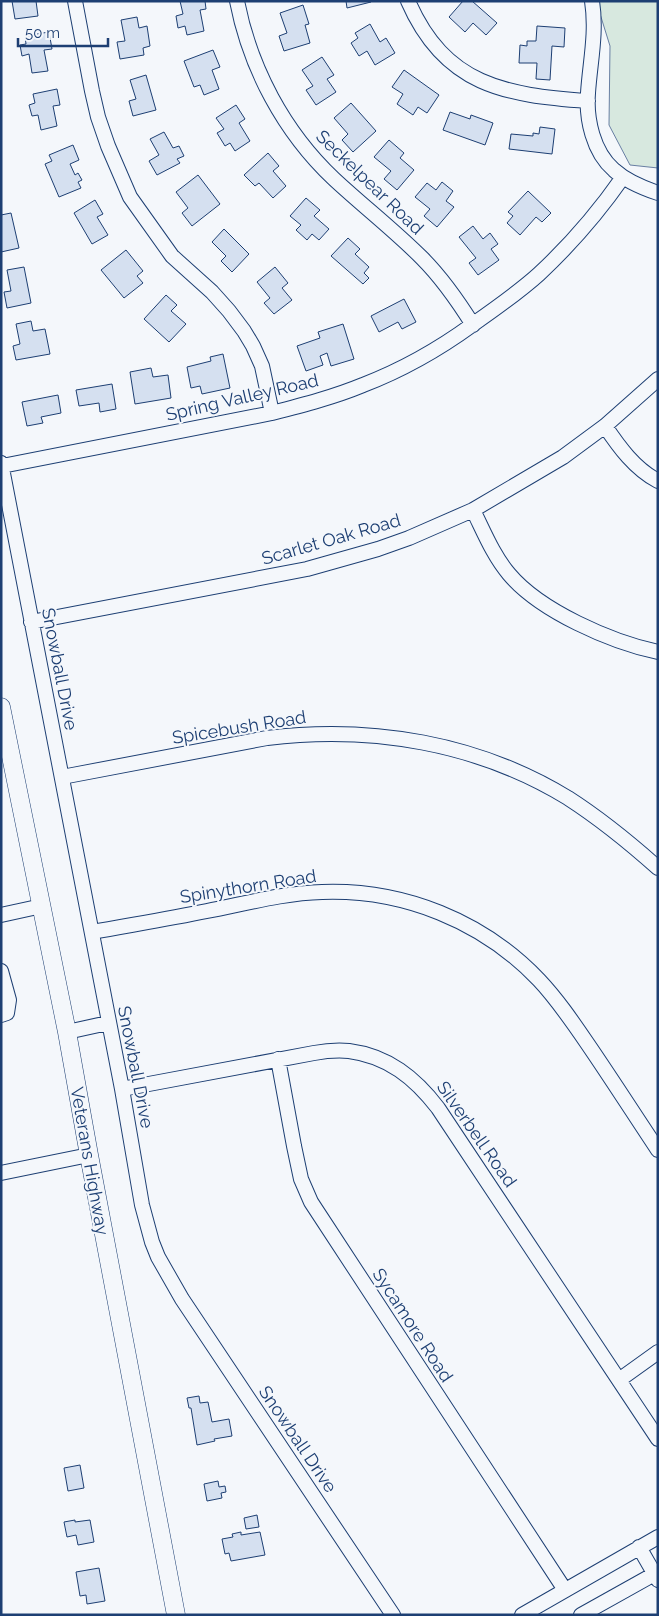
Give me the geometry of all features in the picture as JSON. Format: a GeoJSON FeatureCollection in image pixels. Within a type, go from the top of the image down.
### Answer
{"type":"FeatureCollection","features":[{"type":"Feature","properties":{"kind":"main road","name":"Veterans Highway"},"geometry":{"type":"LineString","coordinates":[[1,707],[67,1032],[176,1615]]}},
{"type":"Feature","properties":{"kind":"street"},"geometry":{"type":"LineString","coordinates":[[75,1],[98,117],[130,197],[172,256],[229,310],[244,330],[262,366],[272,413]]}},
{"type":"Feature","properties":{"kind":"street","name":"Seckelpear Road"},"geometry":{"type":"LineString","coordinates":[[237,1],[244,33],[268,92],[281,115],[300,141],[334,179],[423,259],[449,289],[472,325]]}},
{"type":"Feature","properties":{"kind":"street"},"geometry":{"type":"LineString","coordinates":[[408,1],[415,18],[432,43],[461,70],[496,88],[517,93],[588,101]]}},
{"type":"Feature","properties":{"kind":"street"},"geometry":{"type":"LineString","coordinates":[[592,1],[595,34],[588,101],[588,120],[594,139],[605,160],[614,170],[638,185],[658,193]]}},
{"type":"Feature","properties":{"kind":"street","name":"Spring Valley Road"},"geometry":{"type":"LineString","coordinates":[[2,464],[272,413],[302,406],[364,385],[441,347],[498,307],[538,275],[610,196],[623,176]]}},
{"type":"Feature","properties":{"kind":"street","name":"Scarlet Oak Road"},"geometry":{"type":"LineString","coordinates":[[31,622],[307,569],[378,549],[409,538],[473,510],[563,457],[605,426],[658,379]]}},
{"type":"Feature","properties":{"kind":"street"},"geometry":{"type":"LineString","coordinates":[[605,426],[621,449],[636,465],[658,481]]}},
{"type":"Feature","properties":{"kind":"street","name":"Snowball Drive"},"geometry":{"type":"LineString","coordinates":[[2,464],[122,1089],[142,1205],[152,1242],[158,1257],[182,1299],[393,1615]]}},
{"type":"Feature","properties":{"kind":"street"},"geometry":{"type":"LineString","coordinates":[[473,510],[498,560],[510,575],[543,604],[587,627],[658,652]]}},
{"type":"Feature","properties":{"kind":"street","name":"Spicebush Road"},"geometry":{"type":"LineString","coordinates":[[62,778],[287,735],[351,733],[414,740],[445,746],[491,761],[527,776],[587,811],[658,868]]}},
{"type":"Feature","properties":{"kind":"street","name":"Spinythorn Road"},"geometry":{"type":"LineString","coordinates":[[92,932],[280,896],[320,892],[365,893],[420,905],[479,931],[503,947],[540,980],[560,1004],[658,1150]]}},
{"type":"Feature","properties":{"kind":"street"},"geometry":{"type":"LineString","coordinates":[[1,915],[42,906]]}},
{"type":"Feature","properties":{"kind":"street"},"geometry":{"type":"LineString","coordinates":[[1,971],[9,1000],[7,1013],[1,1015]]}},
{"type":"Feature","properties":{"kind":"street"},"geometry":{"type":"LineString","coordinates":[[67,1032],[108,1023]]}},
{"type":"Feature","properties":{"kind":"street","name":"Silverbell Road"},"geometry":{"type":"LineString","coordinates":[[122,1089],[314,1052],[350,1051],[374,1057],[401,1070],[418,1084],[438,1108],[658,1439]]}},
{"type":"Feature","properties":{"kind":"street","name":"Sycamore Road"},"geometry":{"type":"LineString","coordinates":[[278,1059],[301,1178],[311,1202],[565,1590]]}},
{"type":"Feature","properties":{"kind":"street"},"geometry":{"type":"LineString","coordinates":[[1,1174],[89,1155]]}},
{"type":"Feature","properties":{"kind":"street"},"geometry":{"type":"LineString","coordinates":[[619,1380],[658,1352]]}},
{"type":"Feature","properties":{"kind":"street"},"geometry":{"type":"LineString","coordinates":[[522,1615],[658,1537]]}},
{"type":"Feature","properties":{"kind":"street"},"geometry":{"type":"LineString","coordinates":[[581,1615],[657,1576],[639,1547]]}},
{"type":"Feature","properties":{"kind":"shaded area"},"geometry":{"type":"Polygon","coordinates":[[[596,1],[658,1],[658,168],[630,165],[609,125],[610,46],[596,1]]]}},
{"type":"Feature","properties":{"kind":"building"},"geometry":{"type":"Polygon","coordinates":[[[12,1],[36,1],[38,16],[15,19],[12,1]]]}},
{"type":"Feature","properties":{"kind":"building"},"geometry":{"type":"Polygon","coordinates":[[[180,1],[205,1],[206,9],[200,10],[204,31],[187,35],[185,26],[178,28],[176,16],[183,14],[180,1]]]}},
{"type":"Feature","properties":{"kind":"building"},"geometry":{"type":"Polygon","coordinates":[[[346,1],[371,1],[371,2],[347,8],[346,1]]]}},
{"type":"Feature","properties":{"kind":"building"},"geometry":{"type":"Polygon","coordinates":[[[463,1],[472,1],[497,23],[486,35],[473,23],[465,32],[449,17],[463,1]]]}},
{"type":"Feature","properties":{"kind":"building"},"geometry":{"type":"Polygon","coordinates":[[[303,5],[309,24],[305,25],[310,43],[284,51],[279,36],[287,33],[280,13],[303,5]]]}},
{"type":"Feature","properties":{"kind":"building"},"geometry":{"type":"Polygon","coordinates":[[[137,17],[139,28],[147,26],[150,46],[143,48],[144,55],[120,59],[117,42],[125,41],[121,20],[137,17]]]}},
{"type":"Feature","properties":{"kind":"building"},"geometry":{"type":"Polygon","coordinates":[[[370,24],[380,42],[386,38],[395,53],[375,65],[367,51],[359,56],[351,43],[358,38],[355,33],[370,24]]]}},
{"type":"Feature","properties":{"kind":"building"},"geometry":{"type":"Polygon","coordinates":[[[537,26],[565,28],[564,47],[552,46],[550,80],[536,79],[537,63],[519,63],[520,45],[527,46],[527,41],[536,41],[537,26]]]}},
{"type":"Feature","properties":{"kind":"building"},"geometry":{"type":"Polygon","coordinates":[[[49,32],[52,49],[44,50],[48,71],[32,73],[29,54],[22,56],[20,45],[26,44],[25,36],[49,32]]]}},
{"type":"Feature","properties":{"kind":"building"},"geometry":{"type":"Polygon","coordinates":[[[213,50],[220,67],[212,70],[219,89],[204,95],[200,85],[194,87],[184,61],[213,50]]]}},
{"type":"Feature","properties":{"kind":"building"},"geometry":{"type":"Polygon","coordinates":[[[322,57],[334,75],[327,79],[336,92],[316,105],[306,90],[313,86],[302,70],[322,57]]]}},
{"type":"Feature","properties":{"kind":"building"},"geometry":{"type":"Polygon","coordinates":[[[404,70],[439,95],[427,113],[418,107],[413,115],[397,104],[403,94],[392,87],[404,70]]]}},
{"type":"Feature","properties":{"kind":"building"},"geometry":{"type":"Polygon","coordinates":[[[146,75],[156,110],[133,116],[129,101],[136,99],[130,80],[146,75]]]}},
{"type":"Feature","properties":{"kind":"building"},"geometry":{"type":"Polygon","coordinates":[[[57,89],[60,105],[53,106],[57,126],[41,130],[38,115],[32,116],[29,105],[35,103],[33,94],[57,89]]]}},
{"type":"Feature","properties":{"kind":"building"},"geometry":{"type":"Polygon","coordinates":[[[351,103],[376,131],[353,152],[342,140],[348,134],[334,118],[351,103]]]}},
{"type":"Feature","properties":{"kind":"building"},"geometry":{"type":"Polygon","coordinates":[[[236,105],[245,119],[239,123],[250,141],[235,151],[230,143],[225,146],[217,133],[224,129],[216,118],[236,105]]]}},
{"type":"Feature","properties":{"kind":"building"},"geometry":{"type":"Polygon","coordinates":[[[450,112],[470,119],[471,115],[493,123],[485,145],[443,130],[450,112]]]}},
{"type":"Feature","properties":{"kind":"building"},"geometry":{"type":"Polygon","coordinates":[[[540,127],[555,129],[552,154],[509,149],[511,134],[533,136],[533,133],[539,134],[540,127]]]}},
{"type":"Feature","properties":{"kind":"building"},"geometry":{"type":"Polygon","coordinates":[[[164,132],[173,148],[179,146],[184,156],[177,159],[180,163],[157,175],[149,161],[159,155],[150,139],[164,132]]]}},
{"type":"Feature","properties":{"kind":"building"},"geometry":{"type":"Polygon","coordinates":[[[389,140],[404,153],[400,158],[414,170],[397,190],[384,179],[391,171],[374,157],[389,140]]]}},
{"type":"Feature","properties":{"kind":"building"},"geometry":{"type":"Polygon","coordinates":[[[73,145],[79,160],[70,164],[75,175],[78,173],[82,180],[78,182],[81,188],[59,197],[45,164],[52,161],[49,155],[73,145]]]}},
{"type":"Feature","properties":{"kind":"building"},"geometry":{"type":"Polygon","coordinates":[[[268,153],[279,166],[273,171],[286,186],[273,198],[259,183],[255,186],[244,175],[268,153]]]}},
{"type":"Feature","properties":{"kind":"building"},"geometry":{"type":"Polygon","coordinates":[[[198,175],[220,204],[192,226],[182,213],[188,208],[176,192],[198,175]]]}},
{"type":"Feature","properties":{"kind":"building"},"geometry":{"type":"Polygon","coordinates":[[[442,182],[453,191],[446,201],[454,207],[437,227],[424,216],[430,209],[415,197],[427,183],[436,190],[442,182]]]}},
{"type":"Feature","properties":{"kind":"building"},"geometry":{"type":"Polygon","coordinates":[[[528,191],[551,213],[542,222],[536,217],[520,235],[507,223],[513,216],[508,212],[528,191]]]}},
{"type":"Feature","properties":{"kind":"building"},"geometry":{"type":"Polygon","coordinates":[[[306,198],[320,210],[314,216],[329,229],[319,240],[312,234],[307,240],[296,230],[301,225],[290,216],[306,198]]]}},
{"type":"Feature","properties":{"kind":"building"},"geometry":{"type":"Polygon","coordinates":[[[95,200],[103,214],[97,217],[108,235],[92,244],[74,213],[95,200]]]}},
{"type":"Feature","properties":{"kind":"building"},"geometry":{"type":"Polygon","coordinates":[[[11,213],[19,248],[1,252],[1,215],[11,213]]]}},
{"type":"Feature","properties":{"kind":"building"},"geometry":{"type":"Polygon","coordinates":[[[473,226],[483,239],[490,233],[498,244],[491,249],[499,260],[478,275],[469,263],[476,258],[459,237],[473,226]]]}},
{"type":"Feature","properties":{"kind":"building"},"geometry":{"type":"Polygon","coordinates":[[[224,229],[249,254],[232,272],[221,261],[226,256],[212,242],[224,229]]]}},
{"type":"Feature","properties":{"kind":"building"},"geometry":{"type":"Polygon","coordinates":[[[348,238],[360,249],[355,254],[369,267],[364,273],[369,278],[363,284],[331,256],[348,238]]]}},
{"type":"Feature","properties":{"kind":"building"},"geometry":{"type":"Polygon","coordinates":[[[126,250],[143,271],[137,276],[143,283],[124,298],[101,270],[126,250]]]}},
{"type":"Feature","properties":{"kind":"building"},"geometry":{"type":"Polygon","coordinates":[[[24,267],[31,303],[7,308],[4,292],[11,291],[7,270],[24,267]]]}},
{"type":"Feature","properties":{"kind":"building"},"geometry":{"type":"Polygon","coordinates":[[[275,267],[288,283],[282,288],[292,300],[274,314],[264,303],[270,298],[257,282],[275,267]]]}},
{"type":"Feature","properties":{"kind":"building"},"geometry":{"type":"Polygon","coordinates":[[[166,295],[177,305],[171,311],[186,324],[169,342],[144,319],[166,295]]]}},
{"type":"Feature","properties":{"kind":"building"},"geometry":{"type":"Polygon","coordinates":[[[404,299],[416,322],[402,329],[398,322],[379,332],[371,316],[404,299]]]}},
{"type":"Feature","properties":{"kind":"building"},"geometry":{"type":"Polygon","coordinates":[[[31,321],[33,331],[45,329],[50,354],[16,360],[13,346],[20,344],[16,324],[31,321]]]}},
{"type":"Feature","properties":{"kind":"building"},"geometry":{"type":"Polygon","coordinates":[[[343,324],[354,359],[331,366],[327,353],[320,356],[323,365],[306,371],[297,346],[320,338],[318,332],[343,324]]]}},
{"type":"Feature","properties":{"kind":"building"},"geometry":{"type":"Polygon","coordinates":[[[223,354],[230,388],[202,394],[200,386],[191,388],[187,367],[211,361],[210,357],[223,354]]]}},
{"type":"Feature","properties":{"kind":"building"},"geometry":{"type":"Polygon","coordinates":[[[151,368],[153,377],[168,375],[171,398],[135,404],[130,372],[151,368]]]}},
{"type":"Feature","properties":{"kind":"building"},"geometry":{"type":"Polygon","coordinates":[[[112,384],[116,409],[100,412],[99,403],[79,406],[76,390],[112,384]]]}},
{"type":"Feature","properties":{"kind":"building"},"geometry":{"type":"Polygon","coordinates":[[[58,395],[61,413],[41,417],[43,423],[27,426],[22,402],[58,395]]]}},
{"type":"Feature","properties":{"kind":"building"},"geometry":{"type":"Polygon","coordinates":[[[199,1396],[200,1403],[208,1402],[212,1422],[229,1419],[232,1436],[214,1439],[215,1441],[197,1445],[191,1408],[189,1408],[187,1398],[199,1396]]]}},
{"type":"Feature","properties":{"kind":"building"},"geometry":{"type":"Polygon","coordinates":[[[80,1465],[84,1488],[68,1491],[64,1468],[80,1465]]]}},
{"type":"Feature","properties":{"kind":"building"},"geometry":{"type":"Polygon","coordinates":[[[218,1481],[219,1487],[225,1486],[226,1492],[221,1493],[222,1498],[207,1501],[204,1484],[218,1481]]]}},
{"type":"Feature","properties":{"kind":"building"},"geometry":{"type":"Polygon","coordinates":[[[257,1515],[259,1527],[246,1529],[244,1518],[257,1515]]]}},
{"type":"Feature","properties":{"kind":"building"},"geometry":{"type":"Polygon","coordinates":[[[75,1520],[75,1522],[90,1520],[94,1542],[78,1545],[76,1535],[67,1537],[64,1522],[75,1520]]]}},
{"type":"Feature","properties":{"kind":"building"},"geometry":{"type":"Polygon","coordinates":[[[241,1532],[241,1535],[260,1532],[265,1555],[231,1561],[229,1553],[225,1554],[222,1539],[233,1537],[232,1534],[241,1532]]]}},
{"type":"Feature","properties":{"kind":"building"},"geometry":{"type":"Polygon","coordinates":[[[99,1568],[105,1601],[87,1604],[86,1595],[80,1596],[76,1572],[99,1568]]]}}]}
